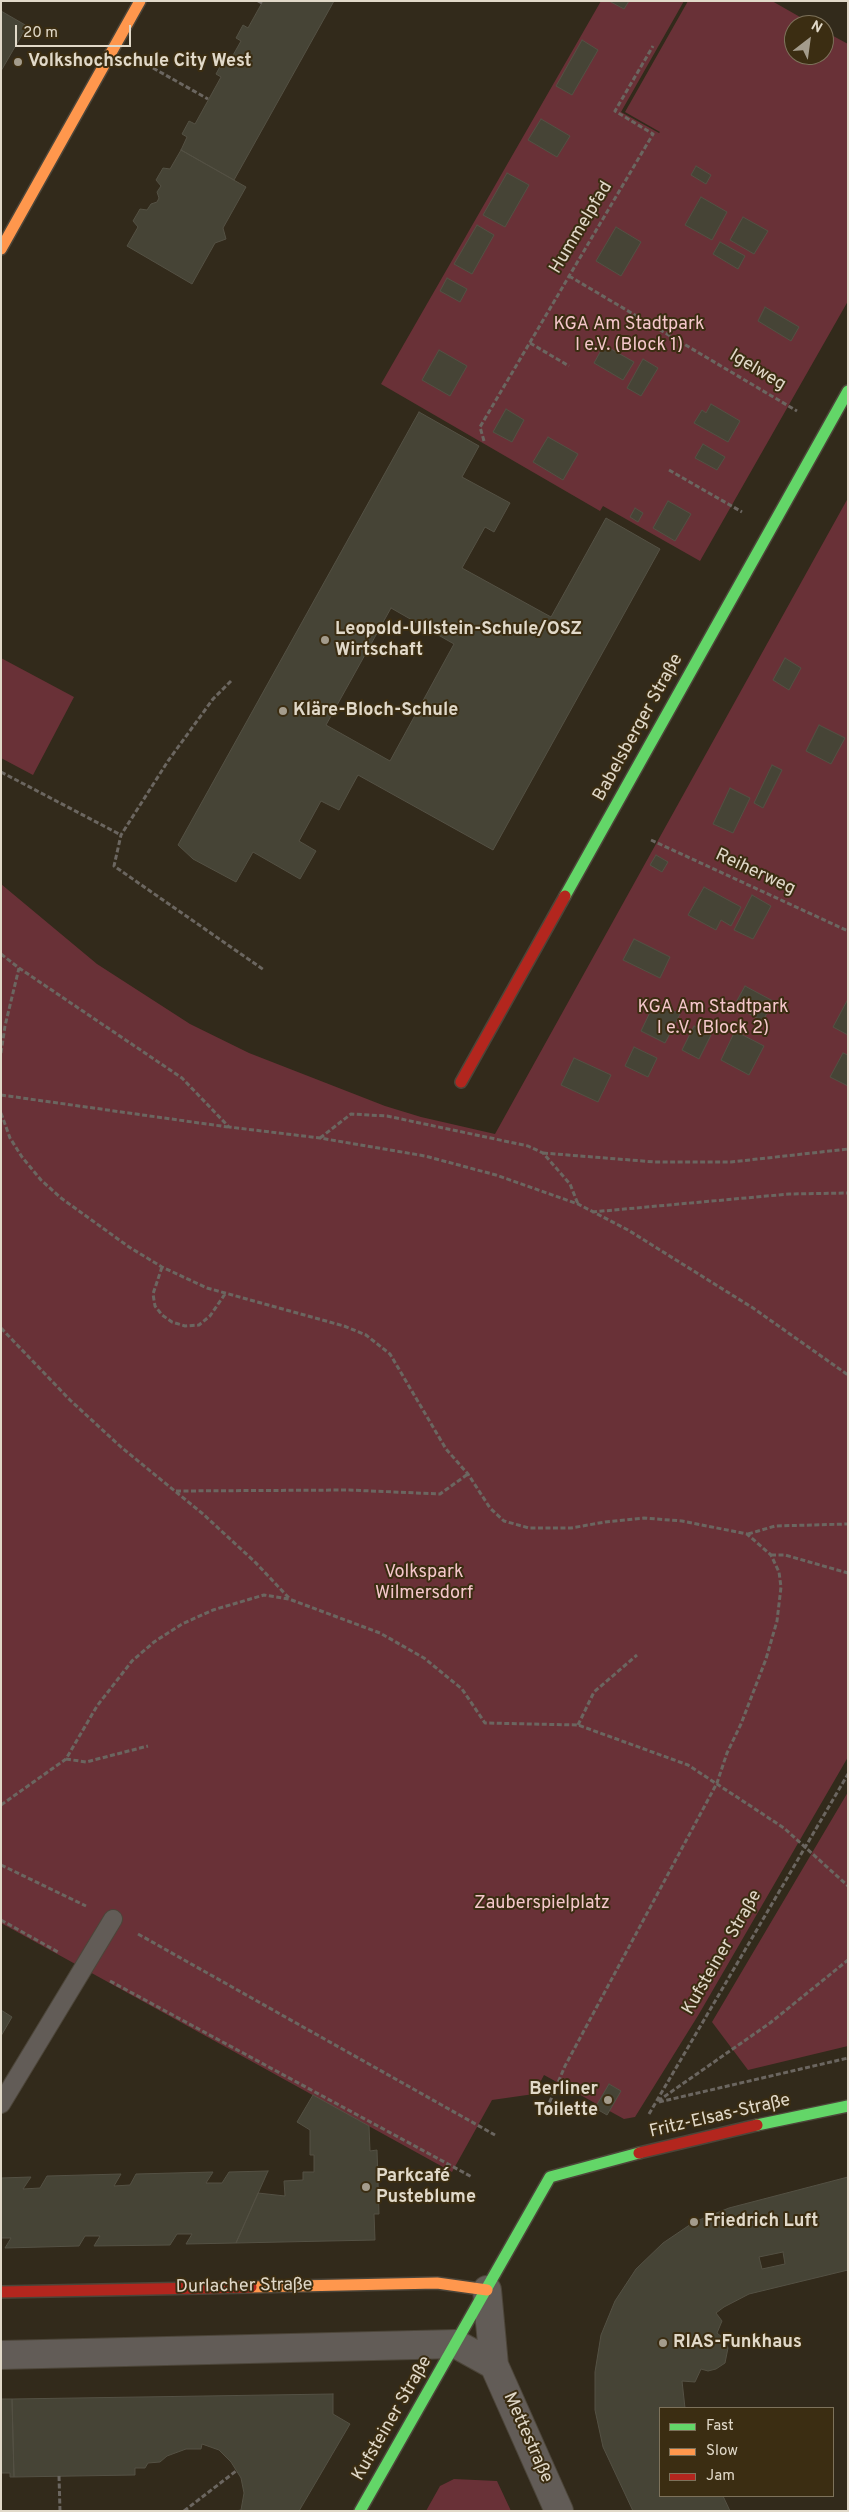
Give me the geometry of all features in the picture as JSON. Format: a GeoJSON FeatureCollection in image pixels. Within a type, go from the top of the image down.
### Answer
{"type":"FeatureCollection","features":[{"type":"Feature","properties":{"kind":"street"},"geometry":{"type":"LineString","coordinates":[[1,249],[140,1]]}},
{"type":"Feature","properties":{"kind":"street","name":"Babelsberger Straße"},"geometry":{"type":"LineString","coordinates":[[461,1082],[848,391]]}},
{"type":"Feature","properties":{"kind":"street","name":"Fritz-Elsas-Straße"},"geometry":{"type":"LineString","coordinates":[[487,2290],[550,2176],[684,2141],[848,2106]]}},
{"type":"Feature","properties":{"kind":"street","name":"Durlacher Straße"},"geometry":{"type":"LineString","coordinates":[[1,2292],[437,2283],[487,2290]]}},
{"type":"Feature","properties":{"kind":"street","name":"Kufsteiner Straße"},"geometry":{"type":"LineString","coordinates":[[360,2511],[487,2290]]}},
{"type":"Feature","properties":{"kind":"street","name":"Mettestraße"},"geometry":{"type":"LineString","coordinates":[[487,2290],[494,2365],[559,2511]]}},
{"type":"Feature","properties":{"kind":"street"},"geometry":{"type":"LineString","coordinates":[[1,2355],[456,2344],[494,2365]]}},
{"type":"Feature","properties":{"kind":"lane"},"geometry":{"type":"LineString","coordinates":[[1,2104],[83,1966],[113,1920]]}},
{"type":"Feature","properties":{"kind":"path","name":"Hummelpfad"},"geometry":{"type":"LineString","coordinates":[[484,440],[480,427],[653,134],[615,112],[653,46]]}},
{"type":"Feature","properties":{"kind":"path"},"geometry":{"type":"LineString","coordinates":[[153,68],[208,99]]}},
{"type":"Feature","properties":{"kind":"path","name":"Igelweg"},"geometry":{"type":"LineString","coordinates":[[569,276],[802,414]]}},
{"type":"Feature","properties":{"kind":"path"},"geometry":{"type":"LineString","coordinates":[[530,343],[569,366]]}},
{"type":"Feature","properties":{"kind":"path"},"geometry":{"type":"LineString","coordinates":[[669,470],[745,514]]}},
{"type":"Feature","properties":{"kind":"path"},"geometry":{"type":"LineString","coordinates":[[232,681],[213,699],[168,761],[121,835],[114,866],[264,970]]}},
{"type":"Feature","properties":{"kind":"path"},"geometry":{"type":"LineString","coordinates":[[1,772],[121,835]]}},
{"type":"Feature","properties":{"kind":"path","name":"Reiherweg"},"geometry":{"type":"LineString","coordinates":[[651,840],[848,930]]}},
{"type":"Feature","properties":{"kind":"path"},"geometry":{"type":"LineString","coordinates":[[1,954],[182,1078],[229,1127]]}},
{"type":"Feature","properties":{"kind":"path"},"geometry":{"type":"LineString","coordinates":[[1,1053],[5,1026],[19,968]]}},
{"type":"Feature","properties":{"kind":"path"},"geometry":{"type":"LineString","coordinates":[[1,1095],[320,1138],[425,1156],[496,1174],[578,1204],[628,1230],[753,1308],[848,1375]]}},
{"type":"Feature","properties":{"kind":"path"},"geometry":{"type":"LineString","coordinates":[[1,1113],[10,1138],[22,1157],[41,1180],[95,1223],[162,1267],[225,1294],[344,1326],[366,1335],[390,1354],[446,1448],[468,1474],[490,1508],[504,1521],[529,1528],[571,1528],[644,1518],[715,1526],[747,1534],[771,1556],[779,1572],[781,1587],[777,1621],[766,1659],[717,1783],[565,2066],[548,2106]]}},
{"type":"Feature","properties":{"kind":"path"},"geometry":{"type":"LineString","coordinates":[[320,1138],[351,1114],[387,1116],[528,1146],[543,1153],[655,1162],[731,1162],[848,1149]]}},
{"type":"Feature","properties":{"kind":"path"},"geometry":{"type":"LineString","coordinates":[[543,1153],[570,1184],[578,1204]]}},
{"type":"Feature","properties":{"kind":"path"},"geometry":{"type":"LineString","coordinates":[[591,1212],[789,1194],[848,1193]]}},
{"type":"Feature","properties":{"kind":"path"},"geometry":{"type":"LineString","coordinates":[[162,1267],[153,1294],[156,1306],[162,1315],[172,1322],[185,1326],[199,1324],[210,1316],[225,1294]]}},
{"type":"Feature","properties":{"kind":"path"},"geometry":{"type":"LineString","coordinates":[[1,1328],[70,1400],[121,1447],[176,1491],[255,1562],[289,1599]]}},
{"type":"Feature","properties":{"kind":"path"},"geometry":{"type":"LineString","coordinates":[[176,1491],[350,1490],[440,1494],[468,1474]]}},
{"type":"Feature","properties":{"kind":"path"},"geometry":{"type":"LineString","coordinates":[[747,1534],[775,1526],[848,1524]]}},
{"type":"Feature","properties":{"kind":"path"},"geometry":{"type":"LineString","coordinates":[[771,1556],[785,1555],[848,1574]]}},
{"type":"Feature","properties":{"kind":"path"},"geometry":{"type":"LineString","coordinates":[[1,1805],[66,1759],[106,1693],[132,1661],[154,1642],[182,1624],[239,1602],[264,1595],[289,1599],[380,1633],[424,1658],[462,1688],[485,1723],[578,1725],[688,1764],[784,1828],[848,1886]]}},
{"type":"Feature","properties":{"kind":"path"},"geometry":{"type":"LineString","coordinates":[[578,1725],[594,1692],[637,1655]]}},
{"type":"Feature","properties":{"kind":"path"},"geometry":{"type":"LineString","coordinates":[[66,1759],[86,1762],[148,1746]]}},
{"type":"Feature","properties":{"kind":"path","name":"Kufsteiner Straße"},"geometry":{"type":"LineString","coordinates":[[640,2153],[644,2124],[848,1774]]}},
{"type":"Feature","properties":{"kind":"path"},"geometry":{"type":"LineString","coordinates":[[1,1865],[113,1920],[495,2135]]}},
{"type":"Feature","properties":{"kind":"path"},"geometry":{"type":"LineString","coordinates":[[1,1920],[472,2177]]}},
{"type":"Feature","properties":{"kind":"path"},"geometry":{"type":"LineString","coordinates":[[656,2103],[770,2023],[848,1960]]}},
{"type":"Feature","properties":{"kind":"path"},"geometry":{"type":"LineString","coordinates":[[656,2103],[848,2058]]}},
{"type":"Feature","properties":{"kind":"path"},"geometry":{"type":"LineString","coordinates":[[184,2511],[236,2470]]}},
{"type":"Feature","properties":{"kind":"path"},"geometry":{"type":"LineString","coordinates":[[60,2476],[60,2511]]}},
{"type":"Feature","properties":{"kind":"green space","name":"KGA Am Stadtpark I e.V. (Block 1)"},"geometry":{"type":"Polygon","coordinates":[[[601,1],[684,1],[621,112],[659,133],[625,112],[688,1],[772,1],[796,15],[784,15],[784,65],[834,65],[834,36],[848,44],[848,301],[700,561],[603,506],[600,511],[381,384],[601,1]]]}},
{"type":"Feature","properties":{"kind":"green space","name":"Volkspark Wilmersdorf"},"geometry":{"type":"Polygon","coordinates":[[[848,498],[848,1757],[699,2014],[635,2117],[624,2119],[544,2075],[534,2094],[492,2100],[452,2172],[1,1923],[1,884],[97,964],[190,1024],[249,1053],[385,1106],[421,1117],[495,1134],[848,498]]]}},
{"type":"Feature","properties":{"kind":"green space"},"geometry":{"type":"Polygon","coordinates":[[[1,658],[74,697],[33,775],[1,758],[1,658]]]}},
{"type":"Feature","properties":{"kind":"green space"},"geometry":{"type":"Polygon","coordinates":[[[848,1792],[848,2046],[748,2070],[712,2022],[848,1792]]]}},
{"type":"Feature","properties":{"kind":"green space"},"geometry":{"type":"Polygon","coordinates":[[[454,2479],[497,2481],[511,2511],[426,2511],[440,2486],[454,2479]]]}},
{"type":"Feature","properties":{"kind":"building"},"geometry":{"type":"Polygon","coordinates":[[[263,1],[334,1],[234,180],[181,150],[187,137],[182,134],[189,121],[195,124],[221,77],[216,74],[223,61],[228,64],[241,41],[236,38],[243,25],[248,28],[263,1]]]}},
{"type":"Feature","properties":{"kind":"building"},"geometry":{"type":"Polygon","coordinates":[[[609,1],[629,1],[624,9],[609,1]]]}},
{"type":"Feature","properties":{"kind":"building"},"geometry":{"type":"Polygon","coordinates":[[[1,11],[27,26],[1,71],[1,11]]]}},
{"type":"Feature","properties":{"kind":"building"},"geometry":{"type":"Polygon","coordinates":[[[582,40],[598,50],[572,95],[556,86],[582,40]]]}},
{"type":"Feature","properties":{"kind":"building"},"geometry":{"type":"Polygon","coordinates":[[[541,119],[570,136],[557,157],[528,140],[541,119]]]}},
{"type":"Feature","properties":{"kind":"building"},"geometry":{"type":"Polygon","coordinates":[[[181,150],[246,187],[223,228],[226,239],[215,243],[192,284],[127,246],[138,227],[133,221],[140,209],[147,210],[159,198],[157,192],[161,186],[156,180],[163,168],[170,169],[181,150]]]}},
{"type":"Feature","properties":{"kind":"building"},"geometry":{"type":"Polygon","coordinates":[[[696,166],[711,175],[706,184],[691,175],[696,166]]]}},
{"type":"Feature","properties":{"kind":"building"},"geometry":{"type":"Polygon","coordinates":[[[507,173],[529,185],[505,227],[483,215],[507,173]]]}},
{"type":"Feature","properties":{"kind":"building"},"geometry":{"type":"Polygon","coordinates":[[[701,197],[727,212],[712,240],[685,225],[701,197]]]}},
{"type":"Feature","properties":{"kind":"building"},"geometry":{"type":"Polygon","coordinates":[[[743,217],[768,231],[754,254],[730,240],[743,217]]]}},
{"type":"Feature","properties":{"kind":"building"},"geometry":{"type":"Polygon","coordinates":[[[477,225],[494,235],[472,274],[454,264],[477,225]]]}},
{"type":"Feature","properties":{"kind":"building"},"geometry":{"type":"Polygon","coordinates":[[[616,227],[641,242],[621,276],[596,261],[616,227]]]}},
{"type":"Feature","properties":{"kind":"building"},"geometry":{"type":"Polygon","coordinates":[[[720,242],[745,256],[738,269],[713,254],[720,242]]]}},
{"type":"Feature","properties":{"kind":"building"},"geometry":{"type":"Polygon","coordinates":[[[447,278],[467,289],[460,302],[440,291],[447,278]]]}},
{"type":"Feature","properties":{"kind":"building"},"geometry":{"type":"Polygon","coordinates":[[[765,307],[799,327],[791,341],[758,321],[765,307]]]}},
{"type":"Feature","properties":{"kind":"building"},"geometry":{"type":"Polygon","coordinates":[[[604,345],[634,362],[623,380],[594,363],[604,345]]]}},
{"type":"Feature","properties":{"kind":"building"},"geometry":{"type":"Polygon","coordinates":[[[439,350],[467,366],[450,396],[422,380],[439,350]]]}},
{"type":"Feature","properties":{"kind":"building"},"geometry":{"type":"Polygon","coordinates":[[[643,359],[658,368],[641,396],[627,388],[643,359]]]}},
{"type":"Feature","properties":{"kind":"building"},"geometry":{"type":"Polygon","coordinates":[[[711,404],[740,421],[728,442],[694,423],[702,410],[706,413],[711,404]]]}},
{"type":"Feature","properties":{"kind":"building"},"geometry":{"type":"Polygon","coordinates":[[[506,409],[524,420],[512,442],[493,432],[506,409]]]}},
{"type":"Feature","properties":{"kind":"building"},"geometry":{"type":"Polygon","coordinates":[[[419,412],[479,446],[462,477],[510,503],[494,532],[485,527],[462,568],[551,617],[606,518],[660,549],[493,850],[358,775],[339,810],[321,801],[299,841],[316,851],[300,879],[253,852],[236,882],[193,859],[178,845],[419,412]],[[391,608],[326,725],[390,761],[454,644],[391,608]]]}},
{"type":"Feature","properties":{"kind":"building"},"geometry":{"type":"Polygon","coordinates":[[[548,437],[578,454],[563,480],[533,462],[548,437]]]}},
{"type":"Feature","properties":{"kind":"building"},"geometry":{"type":"Polygon","coordinates":[[[703,444],[725,457],[717,470],[695,458],[703,444]]]}},
{"type":"Feature","properties":{"kind":"building"},"geometry":{"type":"Polygon","coordinates":[[[668,501],[691,514],[675,541],[653,528],[668,501]]]}},
{"type":"Feature","properties":{"kind":"building"},"geometry":{"type":"Polygon","coordinates":[[[635,508],[643,513],[638,522],[630,517],[635,508]]]}},
{"type":"Feature","properties":{"kind":"building"},"geometry":{"type":"Polygon","coordinates":[[[785,658],[801,668],[789,690],[773,680],[785,658]]]}},
{"type":"Feature","properties":{"kind":"building"},"geometry":{"type":"Polygon","coordinates":[[[819,725],[845,738],[831,764],[806,751],[819,725]]]}},
{"type":"Feature","properties":{"kind":"building"},"geometry":{"type":"Polygon","coordinates":[[[772,765],[782,770],[763,808],[754,803],[772,765]]]}},
{"type":"Feature","properties":{"kind":"building"},"geometry":{"type":"Polygon","coordinates":[[[730,788],[750,798],[733,833],[713,824],[730,788]]]}},
{"type":"Feature","properties":{"kind":"building"},"geometry":{"type":"Polygon","coordinates":[[[656,855],[668,862],[662,872],[650,865],[656,855]]]}},
{"type":"Feature","properties":{"kind":"building"},"geometry":{"type":"Polygon","coordinates":[[[704,887],[741,907],[731,926],[721,920],[716,930],[688,915],[704,887]]]}},
{"type":"Feature","properties":{"kind":"building"},"geometry":{"type":"Polygon","coordinates":[[[752,895],[771,906],[753,939],[734,930],[752,895]]]}},
{"type":"Feature","properties":{"kind":"building"},"geometry":{"type":"Polygon","coordinates":[[[634,939],[670,957],[660,978],[623,960],[634,939]]]}},
{"type":"Feature","properties":{"kind":"building"},"geometry":{"type":"Polygon","coordinates":[[[745,986],[773,1001],[763,1021],[734,1006],[745,986]]]}},
{"type":"Feature","properties":{"kind":"building"},"geometry":{"type":"Polygon","coordinates":[[[848,999],[848,1035],[833,1027],[848,999]]]}},
{"type":"Feature","properties":{"kind":"building"},"geometry":{"type":"Polygon","coordinates":[[[655,1002],[680,1014],[665,1043],[641,1031],[655,1002]]]}},
{"type":"Feature","properties":{"kind":"building"},"geometry":{"type":"Polygon","coordinates":[[[694,1026],[711,1035],[699,1059],[682,1050],[694,1026]]]}},
{"type":"Feature","properties":{"kind":"building"},"geometry":{"type":"Polygon","coordinates":[[[735,1031],[764,1046],[749,1075],[721,1060],[735,1031]]]}},
{"type":"Feature","properties":{"kind":"building"},"geometry":{"type":"Polygon","coordinates":[[[634,1047],[657,1058],[648,1077],[625,1066],[634,1047]]]}},
{"type":"Feature","properties":{"kind":"building"},"geometry":{"type":"Polygon","coordinates":[[[843,1053],[848,1055],[848,1086],[830,1077],[843,1053]]]}},
{"type":"Feature","properties":{"kind":"building"},"geometry":{"type":"Polygon","coordinates":[[[574,1058],[611,1075],[598,1102],[561,1085],[574,1058]]]}},
{"type":"Feature","properties":{"kind":"building"},"geometry":{"type":"Polygon","coordinates":[[[1,2010],[12,2017],[1,2036],[1,2010]]]}},
{"type":"Feature","properties":{"kind":"building","name":"Berliner Toilette"},"geometry":{"type":"Polygon","coordinates":[[[609,2084],[621,2091],[607,2115],[595,2108],[609,2084]]]}},
{"type":"Feature","properties":{"kind":"building"},"geometry":{"type":"Polygon","coordinates":[[[313,2095],[369,2126],[370,2151],[377,2150],[379,2214],[374,2214],[375,2240],[236,2243],[258,2193],[285,2196],[284,2181],[303,2180],[303,2172],[314,2172],[314,2155],[310,2155],[310,2130],[297,2122],[313,2095]]]}},
{"type":"Feature","properties":{"kind":"building"},"geometry":{"type":"Polygon","coordinates":[[[268,2171],[236,2243],[186,2244],[192,2234],[177,2234],[170,2245],[94,2246],[100,2236],[85,2236],[79,2246],[5,2248],[11,2238],[1,2238],[1,2178],[31,2177],[23,2189],[40,2188],[47,2176],[121,2174],[114,2186],[130,2185],[136,2174],[213,2172],[206,2183],[222,2183],[229,2172],[268,2171]]]}},
{"type":"Feature","properties":{"kind":"building","name":"RIAS-Funkhaus"},"geometry":{"type":"Polygon","coordinates":[[[848,2177],[848,2270],[749,2294],[724,2307],[716,2313],[722,2321],[717,2333],[723,2338],[728,2348],[725,2363],[716,2369],[708,2371],[701,2369],[695,2382],[682,2381],[685,2407],[659,2407],[659,2497],[723,2497],[730,2511],[633,2511],[603,2447],[595,2410],[595,2372],[601,2335],[615,2301],[636,2269],[663,2243],[694,2222],[729,2208],[848,2177]],[[783,2252],[759,2257],[762,2269],[785,2264],[783,2252]]]}},
{"type":"Feature","properties":{"kind":"building"},"geometry":{"type":"Polygon","coordinates":[[[333,2394],[333,2414],[350,2424],[299,2511],[235,2511],[241,2510],[244,2493],[241,2478],[231,2462],[219,2450],[202,2444],[201,2449],[186,2449],[167,2456],[160,2462],[148,2463],[145,2468],[135,2468],[135,2475],[14,2477],[12,2399],[333,2394]]]}},
{"type":"Feature","properties":{"kind":"building"},"geometry":{"type":"Polygon","coordinates":[[[1,2399],[12,2399],[14,2477],[10,2477],[10,2473],[1,2473],[1,2399]]]}},
{"type":"Feature","properties":{"kind":"traffic: fast"},"geometry":{"type":"LineString","coordinates":[[565,896],[848,391]]}},
{"type":"Feature","properties":{"kind":"traffic: fast"},"geometry":{"type":"LineString","coordinates":[[757,2125],[848,2106]]}},
{"type":"Feature","properties":{"kind":"traffic: fast"},"geometry":{"type":"LineString","coordinates":[[360,2511],[550,2177],[639,2153]]}},
{"type":"Feature","properties":{"kind":"traffic: slow"},"geometry":{"type":"LineString","coordinates":[[1,249],[140,1]]}},
{"type":"Feature","properties":{"kind":"traffic: slow"},"geometry":{"type":"LineString","coordinates":[[251,2287],[437,2283],[487,2290]]}},
{"type":"Feature","properties":{"kind":"traffic: jam"},"geometry":{"type":"LineString","coordinates":[[461,1082],[565,896]]}},
{"type":"Feature","properties":{"kind":"traffic: jam"},"geometry":{"type":"LineString","coordinates":[[639,2153],[757,2125]]}},
{"type":"Feature","properties":{"kind":"traffic: jam"},"geometry":{"type":"LineString","coordinates":[[1,2292],[251,2287]]}},
{"type":"Feature","properties":{"kind":"place","name":"Volkshochschule City West"},"geometry":{"type":"Point","coordinates":[18,62]}},
{"type":"Feature","properties":{"kind":"place","name":"Leopold-Ullstein-Schule/OSZ Wirtschaft"},"geometry":{"type":"Point","coordinates":[325,640]}},
{"type":"Feature","properties":{"kind":"place","name":"Kläre-Bloch-Schule"},"geometry":{"type":"Point","coordinates":[283,711]}},
{"type":"Feature","properties":{"kind":"place","name":"Berliner Toilette"},"geometry":{"type":"Point","coordinates":[608,2100]}},
{"type":"Feature","properties":{"kind":"place","name":"Parkcafé Pusteblume"},"geometry":{"type":"Point","coordinates":[366,2187]}},
{"type":"Feature","properties":{"kind":"place","name":"Friedrich Luft"},"geometry":{"type":"Point","coordinates":[694,2222]}},
{"type":"Feature","properties":{"kind":"place","name":"RIAS-Funkhaus"},"geometry":{"type":"Point","coordinates":[663,2343]}},
{"type":"Feature","properties":{"kind":"park label","name":"KGA Am Stadtpark I e.V. (Block 2)"},"geometry":{"type":"Point","coordinates":[713,1018]}},
{"type":"Feature","properties":{"kind":"park label","name":"Zauberspielplatz"},"geometry":{"type":"Point","coordinates":[542,1904]}}]}
